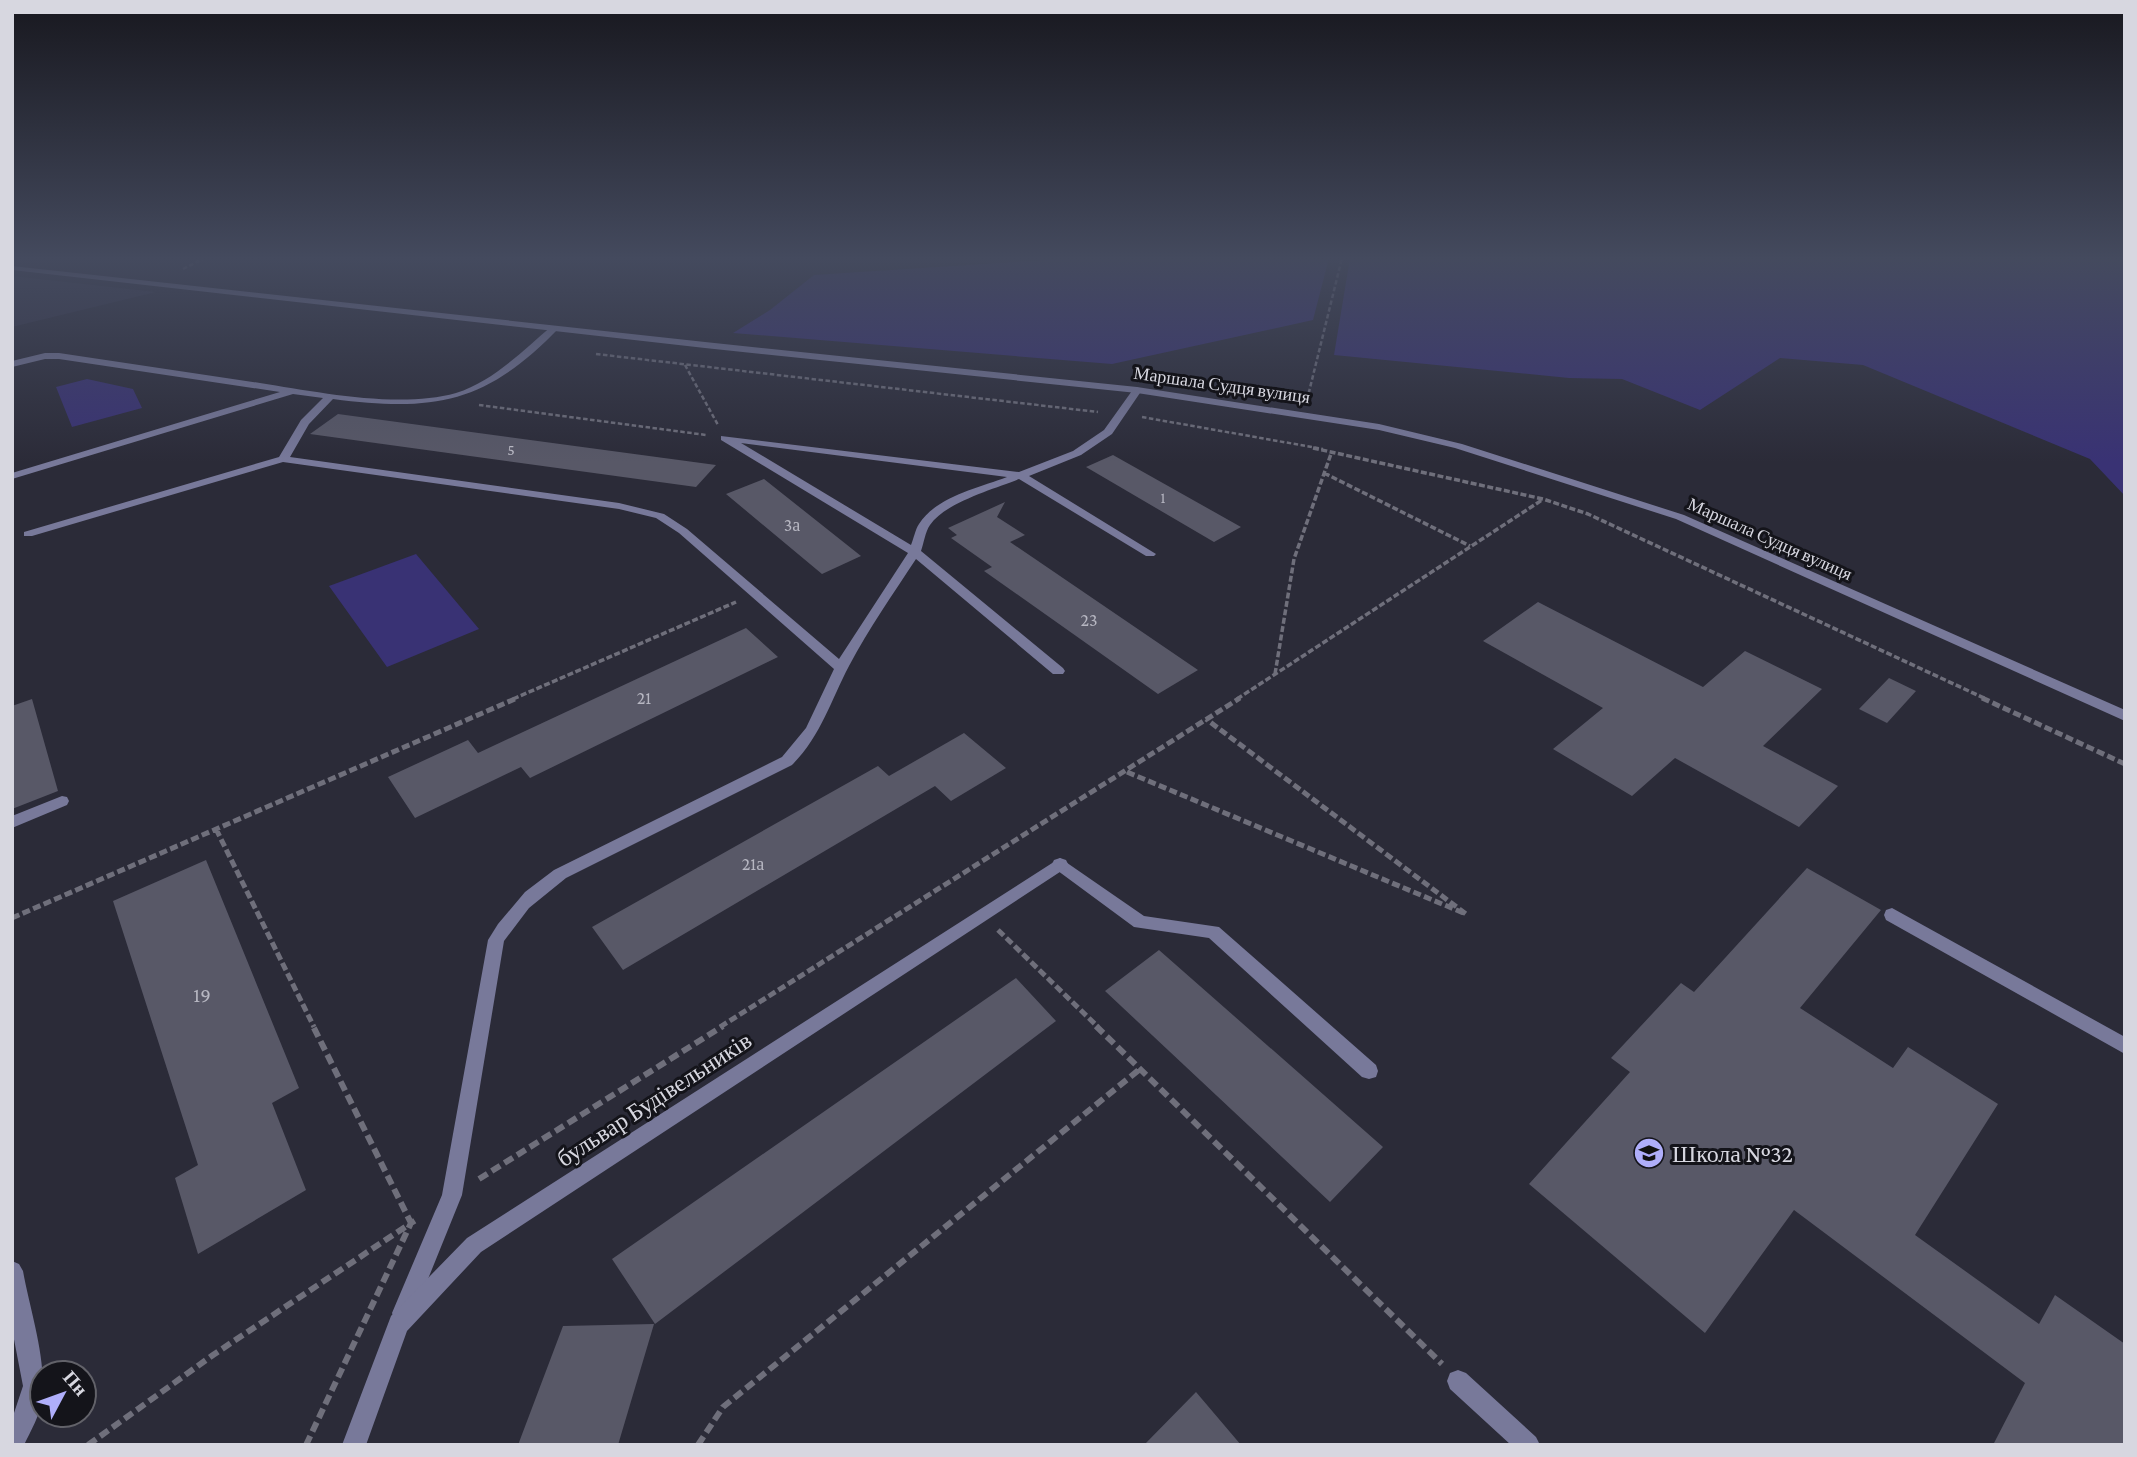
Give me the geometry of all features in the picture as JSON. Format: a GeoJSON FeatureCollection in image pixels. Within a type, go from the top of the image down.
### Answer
{"type":"FeatureCollection","features":[{"type":"Feature","properties":{"kind":"street","name":"Маршала Судця вулиця"},"geometry":{"type":"LineString","coordinates":[[537,326],[1137,390],[1379,427],[1458,446],[1680,517],[2125,716]]}},
{"type":"Feature","properties":{"kind":"street"},"geometry":{"type":"LineString","coordinates":[[12,364],[45,356],[59,356],[293,391],[412,402],[447,400],[485,384],[555,328]]}},
{"type":"Feature","properties":{"kind":"street"},"geometry":{"type":"LineString","coordinates":[[399,1324],[452,1195],[496,940],[515,911],[529,895],[560,874],[787,761],[811,735],[841,668],[915,552],[923,526],[935,512],[1077,453],[1108,432],[1137,390]]}},
{"type":"Feature","properties":{"kind":"street"},"geometry":{"type":"LineString","coordinates":[[12,476],[293,391]]}},
{"type":"Feature","properties":{"kind":"street"},"geometry":{"type":"LineString","coordinates":[[283,459],[305,422],[331,395]]}},
{"type":"Feature","properties":{"kind":"street"},"geometry":{"type":"LineString","coordinates":[[725,438],[1020,475],[1150,554]]}},
{"type":"Feature","properties":{"kind":"street"},"geometry":{"type":"LineString","coordinates":[[725,438],[915,552],[1058,671]]}},
{"type":"Feature","properties":{"kind":"street"},"geometry":{"type":"LineString","coordinates":[[28,534],[283,459],[640,509],[660,516],[684,531],[841,668]]}},
{"type":"Feature","properties":{"kind":"street"},"geometry":{"type":"LineString","coordinates":[[12,822],[62,801]]}},
{"type":"Feature","properties":{"kind":"street","name":"бульвар Будівельників"},"geometry":{"type":"LineString","coordinates":[[354,1445],[399,1324],[474,1245],[1060,864],[1140,922],[1213,932],[1369,1071]]}},
{"type":"Feature","properties":{"kind":"street"},"geometry":{"type":"LineString","coordinates":[[1892,915],[2125,1046]]}},
{"type":"Feature","properties":{"kind":"street"},"geometry":{"type":"LineString","coordinates":[[12,1270],[34,1386],[27,1415],[12,1444]]}},
{"type":"Feature","properties":{"kind":"street"},"geometry":{"type":"LineString","coordinates":[[1458,1381],[1528,1445]]}},
{"type":"Feature","properties":{"kind":"path"},"geometry":{"type":"LineString","coordinates":[[1289,442],[1304,414],[1325,326]]}},
{"type":"Feature","properties":{"kind":"path"},"geometry":{"type":"LineString","coordinates":[[596,354],[1119,415],[1289,442],[1543,499],[1588,514],[2125,764]]}},
{"type":"Feature","properties":{"kind":"path"},"geometry":{"type":"LineString","coordinates":[[685,364],[725,438]]}},
{"type":"Feature","properties":{"kind":"path"},"geometry":{"type":"LineString","coordinates":[[447,400],[725,438]]}},
{"type":"Feature","properties":{"kind":"path"},"geometry":{"type":"LineString","coordinates":[[1275,674],[1294,559],[1332,451]]}},
{"type":"Feature","properties":{"kind":"path"},"geometry":{"type":"LineString","coordinates":[[1324,472],[1471,546]]}},
{"type":"Feature","properties":{"kind":"path"},"geometry":{"type":"LineString","coordinates":[[88,1445],[213,1355],[452,1195],[1126,772],[1543,499]]}},
{"type":"Feature","properties":{"kind":"path"},"geometry":{"type":"LineString","coordinates":[[12,918],[756,593]]}},
{"type":"Feature","properties":{"kind":"path"},"geometry":{"type":"LineString","coordinates":[[1126,772],[1466,914],[1206,719]]}},
{"type":"Feature","properties":{"kind":"path"},"geometry":{"type":"LineString","coordinates":[[216,829],[411,1223]]}},
{"type":"Feature","properties":{"kind":"path"},"geometry":{"type":"LineString","coordinates":[[982,914],[1458,1381]]}},
{"type":"Feature","properties":{"kind":"path"},"geometry":{"type":"LineString","coordinates":[[698,1445],[723,1408],[1140,1069]]}},
{"type":"Feature","properties":{"kind":"path"},"geometry":{"type":"LineString","coordinates":[[306,1445],[411,1223]]}},
{"type":"Feature","properties":{"kind":"shaded area"},"geometry":{"type":"Polygon","coordinates":[[[744,326],[1286,326],[1112,364],[733,333],[744,326]]]}},
{"type":"Feature","properties":{"kind":"shaded area"},"geometry":{"type":"Polygon","coordinates":[[[1339,326],[2125,326],[2125,496],[2090,459],[1863,365],[1780,358],[1700,410],[1622,379],[1569,378],[1334,355],[1339,326]]]}},
{"type":"Feature","properties":{"kind":"shaded area"},"geometry":{"type":"Polygon","coordinates":[[[87,379],[133,389],[142,408],[72,427],[56,387],[87,379]]]}},
{"type":"Feature","properties":{"kind":"shaded area"},"geometry":{"type":"Polygon","coordinates":[[[416,554],[479,629],[387,667],[329,586],[416,554]]]}},
{"type":"Feature","properties":{"kind":"building"},"geometry":{"type":"Polygon","coordinates":[[[338,414],[716,465],[696,487],[310,434],[338,414]]]}},
{"type":"Feature","properties":{"kind":"building"},"geometry":{"type":"Polygon","coordinates":[[[1113,455],[1241,527],[1214,542],[1086,467],[1113,455]]]}},
{"type":"Feature","properties":{"kind":"building"},"geometry":{"type":"Polygon","coordinates":[[[764,479],[861,556],[822,574],[726,494],[764,479]]]}},
{"type":"Feature","properties":{"kind":"building"},"geometry":{"type":"Polygon","coordinates":[[[1005,502],[997,517],[1025,535],[1010,542],[1198,670],[1158,694],[984,571],[992,567],[951,538],[957,535],[948,528],[1005,502]]]}},
{"type":"Feature","properties":{"kind":"building"},"geometry":{"type":"Polygon","coordinates":[[[1538,602],[1703,687],[1745,651],[1822,689],[1763,746],[1838,786],[1799,827],[1675,758],[1632,796],[1553,749],[1603,708],[1483,641],[1538,602]]]}},
{"type":"Feature","properties":{"kind":"building"},"geometry":{"type":"Polygon","coordinates":[[[746,628],[778,657],[530,778],[521,767],[415,818],[388,777],[468,740],[478,753],[746,628]]]}},
{"type":"Feature","properties":{"kind":"building"},"geometry":{"type":"Polygon","coordinates":[[[1889,678],[1916,691],[1887,723],[1859,709],[1889,678]]]}},
{"type":"Feature","properties":{"kind":"building"},"geometry":{"type":"Polygon","coordinates":[[[32,699],[58,791],[12,809],[12,706],[32,699]]]}},
{"type":"Feature","properties":{"kind":"building"},"geometry":{"type":"Polygon","coordinates":[[[964,733],[1006,768],[951,801],[935,786],[623,970],[592,927],[878,766],[889,776],[964,733]]]}},
{"type":"Feature","properties":{"kind":"building"},"geometry":{"type":"Polygon","coordinates":[[[206,860],[299,1088],[272,1103],[306,1190],[198,1254],[175,1178],[198,1165],[113,901],[206,860]]]}},
{"type":"Feature","properties":{"kind":"building","name":"Школа №32"},"geometry":{"type":"Polygon","coordinates":[[[1807,868],[1881,910],[1800,1008],[1893,1068],[1908,1047],[1998,1104],[1915,1235],[2039,1324],[2055,1295],[2125,1344],[2125,1445],[1993,1445],[2025,1383],[1794,1210],[1705,1333],[1529,1184],[1630,1072],[1611,1058],[1681,983],[1694,992],[1807,868]]]}},
{"type":"Feature","properties":{"kind":"building"},"geometry":{"type":"Polygon","coordinates":[[[1159,950],[1383,1147],[1330,1202],[1105,991],[1159,950]]]}},
{"type":"Feature","properties":{"kind":"building"},"geometry":{"type":"Polygon","coordinates":[[[1016,978],[1056,1021],[655,1324],[612,1259],[1016,978]]]}},
{"type":"Feature","properties":{"kind":"building"},"geometry":{"type":"Polygon","coordinates":[[[654,1324],[618,1445],[518,1445],[563,1326],[654,1324]]]}},
{"type":"Feature","properties":{"kind":"building"},"geometry":{"type":"Polygon","coordinates":[[[1196,1392],[1241,1445],[1144,1445],[1196,1392]]]}},
{"type":"Feature","properties":{"kind":"place","name":"Школа №32"},"geometry":{"type":"Point","coordinates":[1649,1153]}}]}
